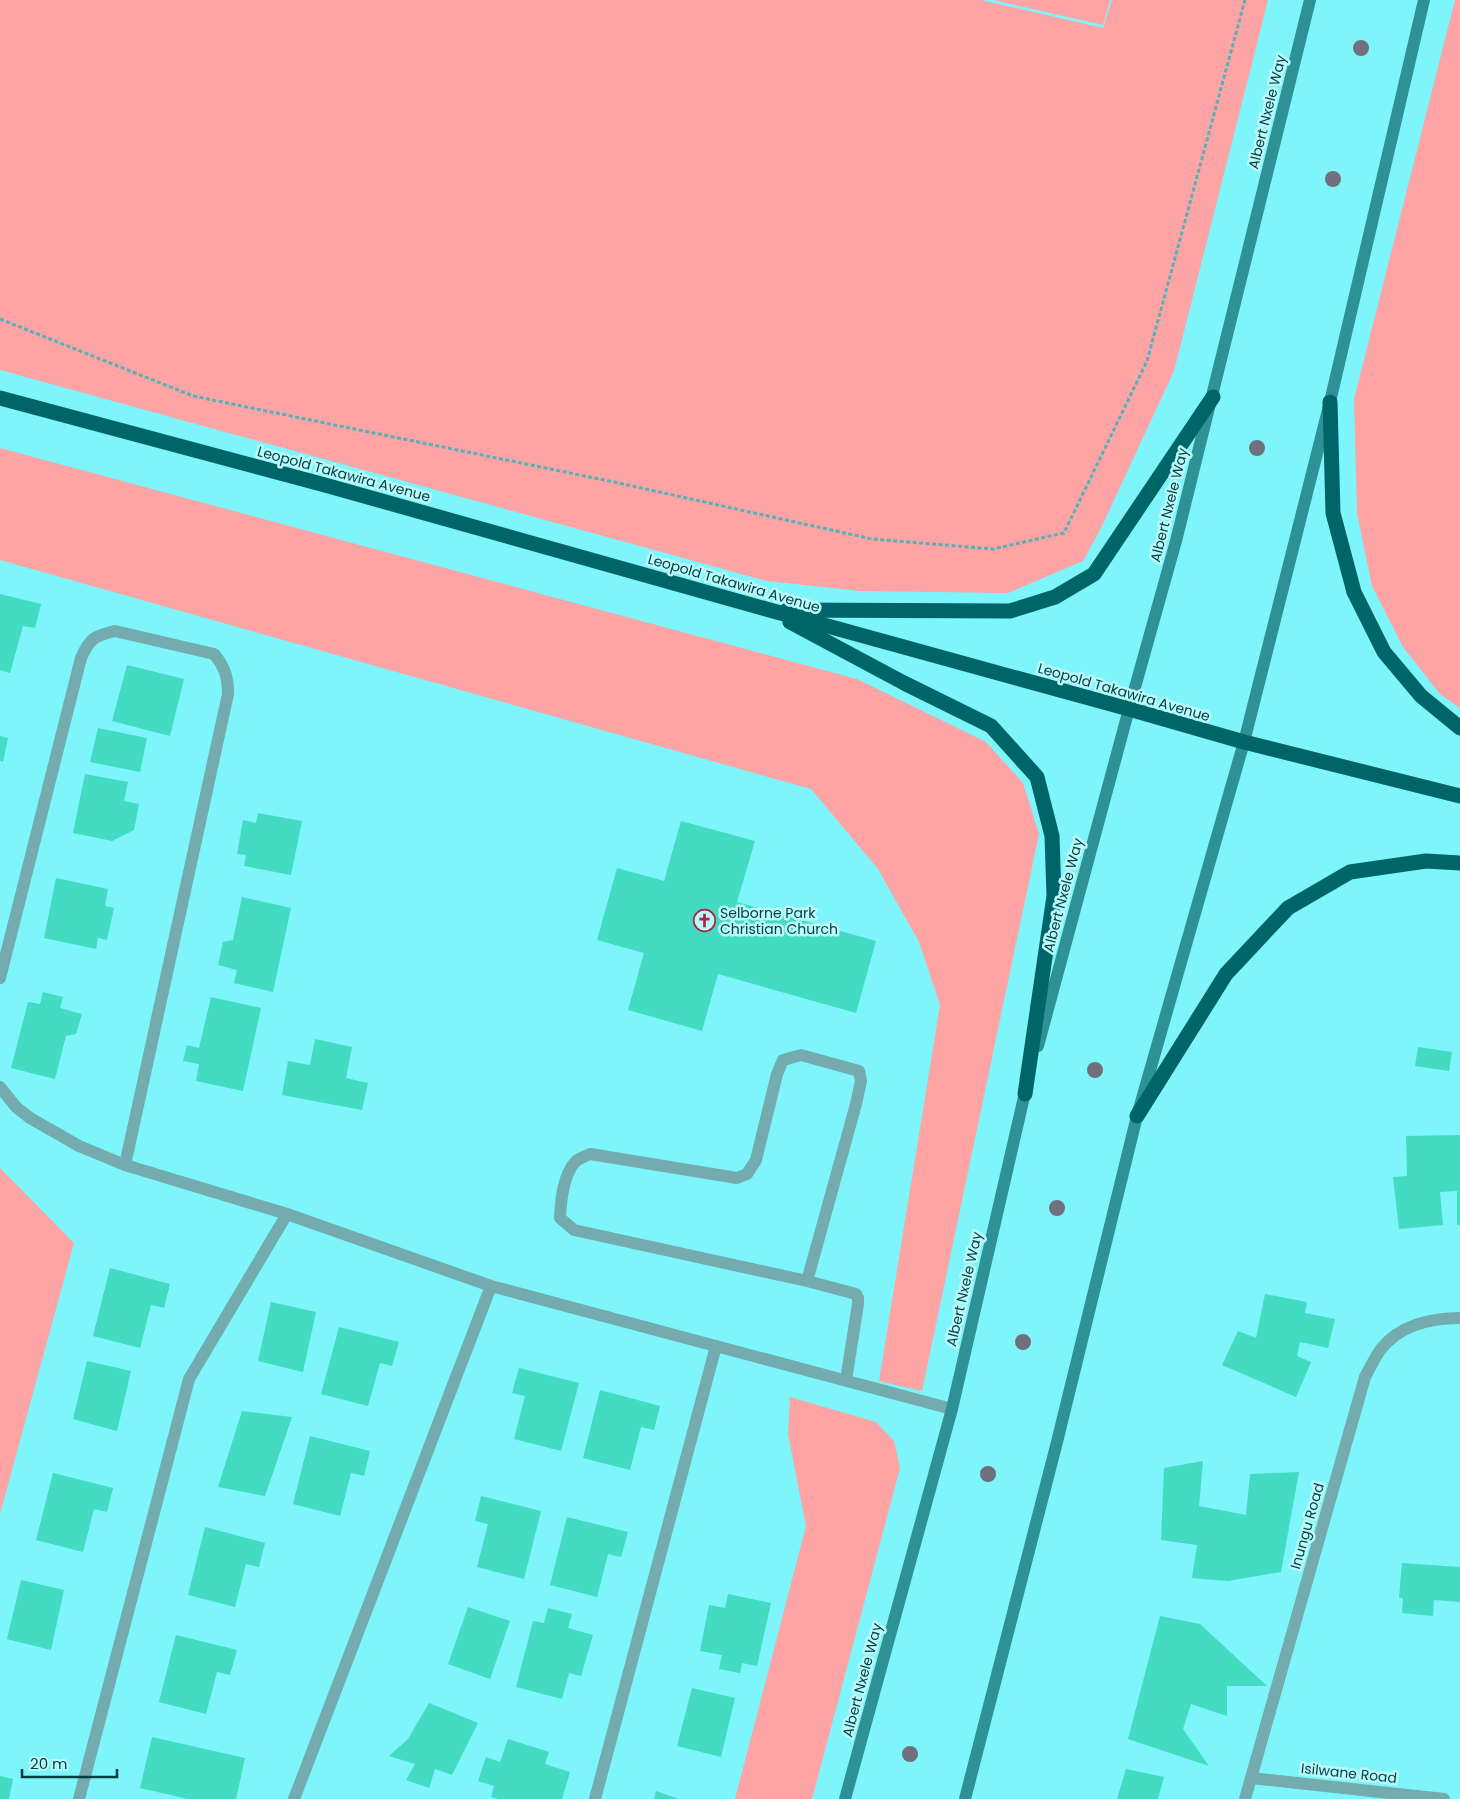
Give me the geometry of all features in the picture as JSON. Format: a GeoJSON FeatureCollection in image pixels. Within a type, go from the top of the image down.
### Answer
{"type":"FeatureCollection","features":[{"type":"Feature","properties":{"kind":"highway"},"geometry":{"type":"LineString","coordinates":[[766,610],[1010,611],[1055,597],[1094,574],[1212,397]]}},
{"type":"Feature","properties":{"kind":"highway","name":"Leopold Takawira Avenue"},"geometry":{"type":"LineString","coordinates":[[0,398],[315,482],[766,610],[1244,742],[1460,796]]}},
{"type":"Feature","properties":{"kind":"highway"},"geometry":{"type":"LineString","coordinates":[[1330,402],[1333,513],[1354,592],[1384,652],[1421,696],[1460,728]]}},
{"type":"Feature","properties":{"kind":"highway"},"geometry":{"type":"LineString","coordinates":[[766,610],[904,683],[991,726],[1037,778],[1052,836],[1054,896],[1025,1094]]}},
{"type":"Feature","properties":{"kind":"highway"},"geometry":{"type":"LineString","coordinates":[[1137,1116],[1226,974],[1288,908],[1350,872],[1426,861],[1460,864]]}},
{"type":"Feature","properties":{"kind":"main road","name":"Albert Nxele Way"},"geometry":{"type":"LineString","coordinates":[[845,1799],[952,1409],[1025,1094],[1176,541],[1310,0]]}},
{"type":"Feature","properties":{"kind":"main road"},"geometry":{"type":"LineString","coordinates":[[965,1799],[1057,1442],[1137,1116],[1244,742],[1330,402],[1424,0]]}},
{"type":"Feature","properties":{"kind":"street"},"geometry":{"type":"LineString","coordinates":[[0,978],[81,658],[88,643],[100,635],[115,631],[214,654],[223,665],[228,679],[228,694],[125,1165]]}},
{"type":"Feature","properties":{"kind":"street"},"geometry":{"type":"LineString","coordinates":[[807,1281],[858,1096],[861,1081],[859,1071],[801,1055],[784,1060],[776,1074],[756,1160],[747,1174],[742,1176],[736,1178],[590,1154],[577,1160],[568,1172],[560,1202],[560,1218],[574,1230],[807,1281],[856,1294],[858,1298],[846,1380]]}},
{"type":"Feature","properties":{"kind":"street"},"geometry":{"type":"LineString","coordinates":[[0,1087],[16,1107],[30,1118],[79,1146],[125,1165],[287,1214],[491,1286],[952,1409]]}},
{"type":"Feature","properties":{"kind":"street"},"geometry":{"type":"LineString","coordinates":[[79,1799],[189,1379],[287,1214]]}},
{"type":"Feature","properties":{"kind":"street"},"geometry":{"type":"LineString","coordinates":[[294,1799],[491,1286]]}},
{"type":"Feature","properties":{"kind":"street","name":"Inungu Road"},"geometry":{"type":"LineString","coordinates":[[1245,1799],[1365,1377],[1382,1349],[1399,1333],[1421,1322],[1460,1318]]}},
{"type":"Feature","properties":{"kind":"street"},"geometry":{"type":"LineString","coordinates":[[595,1799],[716,1346]]}},
{"type":"Feature","properties":{"kind":"street","name":"Isilwane Road"},"geometry":{"type":"LineString","coordinates":[[1251,1778],[1444,1799]]}},
{"type":"Feature","properties":{"kind":"path"},"geometry":{"type":"LineString","coordinates":[[0,319],[193,396],[614,482],[872,539],[992,549],[1064,533],[1147,361],[1245,0]]}},
{"type":"Feature","properties":{"kind":"shaded area"},"geometry":{"type":"Polygon","coordinates":[[[0,0],[981,0],[1103,28],[1112,0],[1268,0],[1174,371],[1100,530],[1083,561],[1008,593],[860,591],[767,581],[0,370],[0,0]]]}},
{"type":"Feature","properties":{"kind":"shaded area"},"geometry":{"type":"Polygon","coordinates":[[[993,0],[1110,0],[1103,25],[993,0]]]}},
{"type":"Feature","properties":{"kind":"shaded area"},"geometry":{"type":"Polygon","coordinates":[[[1455,0],[1460,0],[1460,708],[1440,694],[1403,647],[1372,586],[1357,513],[1354,399],[1455,0]]]}},
{"type":"Feature","properties":{"kind":"shaded area"},"geometry":{"type":"Polygon","coordinates":[[[0,448],[857,679],[986,742],[1023,783],[1039,834],[922,1391],[879,1381],[940,1005],[919,942],[878,869],[811,789],[0,560],[0,448]]]}},
{"type":"Feature","properties":{"kind":"shaded area"},"geometry":{"type":"Polygon","coordinates":[[[0,1168],[74,1243],[0,1514],[0,1168]]]}},
{"type":"Feature","properties":{"kind":"shaded area"},"geometry":{"type":"Polygon","coordinates":[[[790,1397],[876,1422],[894,1441],[900,1468],[812,1799],[735,1799],[806,1526],[788,1434],[790,1397]]]}},
{"type":"Feature","properties":{"kind":"building"},"geometry":{"type":"Polygon","coordinates":[[[0,594],[41,604],[35,628],[23,626],[10,673],[0,670],[0,594]]]}},
{"type":"Feature","properties":{"kind":"building"},"geometry":{"type":"Polygon","coordinates":[[[127,665],[184,679],[170,736],[112,721],[127,665]]]}},
{"type":"Feature","properties":{"kind":"building"},"geometry":{"type":"Polygon","coordinates":[[[98,728],[147,738],[140,772],[90,762],[98,728]]]}},
{"type":"Feature","properties":{"kind":"building"},"geometry":{"type":"Polygon","coordinates":[[[0,736],[8,738],[3,762],[0,761],[0,736]]]}},
{"type":"Feature","properties":{"kind":"building"},"geometry":{"type":"Polygon","coordinates":[[[85,774],[128,782],[124,801],[139,804],[134,830],[112,841],[73,833],[85,774]]]}},
{"type":"Feature","properties":{"kind":"building"},"geometry":{"type":"Polygon","coordinates":[[[258,813],[302,821],[291,875],[244,866],[246,855],[237,854],[243,820],[256,823],[258,813]]]}},
{"type":"Feature","properties":{"kind":"building","name":"Selborne Park Christian Church"},"geometry":{"type":"Polygon","coordinates":[[[681,821],[755,841],[737,902],[876,941],[856,1013],[718,974],[702,1031],[628,1010],[644,953],[597,940],[617,868],[664,881],[681,821]]]}},
{"type":"Feature","properties":{"kind":"building"},"geometry":{"type":"Polygon","coordinates":[[[56,878],[108,889],[105,906],[114,908],[107,940],[98,938],[96,949],[44,938],[56,878]]]}},
{"type":"Feature","properties":{"kind":"building"},"geometry":{"type":"Polygon","coordinates":[[[242,897],[291,908],[273,992],[234,983],[237,970],[218,965],[223,942],[233,940],[242,897]]]}},
{"type":"Feature","properties":{"kind":"building"},"geometry":{"type":"Polygon","coordinates":[[[43,992],[63,997],[60,1008],[82,1014],[76,1034],[66,1036],[55,1079],[11,1068],[28,1002],[40,1004],[43,992]]]}},
{"type":"Feature","properties":{"kind":"building"},"geometry":{"type":"Polygon","coordinates":[[[211,997],[261,1008],[243,1091],[196,1081],[199,1064],[183,1061],[187,1045],[199,1048],[211,997]]]}},
{"type":"Feature","properties":{"kind":"building"},"geometry":{"type":"Polygon","coordinates":[[[315,1039],[352,1047],[346,1078],[368,1083],[362,1110],[282,1095],[288,1061],[310,1065],[315,1039]]]}},
{"type":"Feature","properties":{"kind":"building"},"geometry":{"type":"Polygon","coordinates":[[[1418,1047],[1452,1052],[1449,1071],[1415,1066],[1418,1047]]]}},
{"type":"Feature","properties":{"kind":"building"},"geometry":{"type":"Polygon","coordinates":[[[1460,1135],[1460,1225],[1457,1225],[1457,1191],[1440,1192],[1443,1225],[1399,1229],[1393,1177],[1407,1176],[1406,1136],[1460,1135]]]}},
{"type":"Feature","properties":{"kind":"building"},"geometry":{"type":"Polygon","coordinates":[[[110,1268],[170,1284],[164,1308],[151,1305],[140,1348],[93,1336],[110,1268]]]}},
{"type":"Feature","properties":{"kind":"building"},"geometry":{"type":"Polygon","coordinates":[[[1265,1294],[1307,1302],[1305,1313],[1335,1319],[1328,1348],[1300,1342],[1297,1356],[1311,1362],[1296,1397],[1222,1365],[1238,1331],[1256,1338],[1265,1294]]]}},
{"type":"Feature","properties":{"kind":"building"},"geometry":{"type":"Polygon","coordinates":[[[271,1302],[316,1312],[303,1372],[258,1361],[271,1302]]]}},
{"type":"Feature","properties":{"kind":"building"},"geometry":{"type":"Polygon","coordinates":[[[339,1327],[399,1342],[392,1366],[380,1363],[368,1406],[321,1394],[339,1327]]]}},
{"type":"Feature","properties":{"kind":"building"},"geometry":{"type":"Polygon","coordinates":[[[87,1361],[131,1371],[117,1431],[73,1419],[87,1361]]]}},
{"type":"Feature","properties":{"kind":"building"},"geometry":{"type":"Polygon","coordinates":[[[519,1368],[579,1383],[561,1451],[514,1439],[525,1396],[512,1393],[519,1368]]]}},
{"type":"Feature","properties":{"kind":"building"},"geometry":{"type":"Polygon","coordinates":[[[600,1390],[660,1406],[654,1430],[641,1427],[630,1470],[583,1458],[600,1390]]]}},
{"type":"Feature","properties":{"kind":"building"},"geometry":{"type":"Polygon","coordinates":[[[242,1411],[292,1417],[265,1496],[218,1487],[242,1411]]]}},
{"type":"Feature","properties":{"kind":"building"},"geometry":{"type":"Polygon","coordinates":[[[310,1436],[370,1451],[364,1476],[351,1473],[340,1516],[293,1504],[310,1436]]]}},
{"type":"Feature","properties":{"kind":"building"},"geometry":{"type":"Polygon","coordinates":[[[1203,1461],[1199,1506],[1246,1515],[1250,1474],[1299,1472],[1281,1572],[1228,1581],[1192,1578],[1197,1545],[1161,1540],[1164,1468],[1203,1461]]]}},
{"type":"Feature","properties":{"kind":"building"},"geometry":{"type":"Polygon","coordinates":[[[53,1473],[113,1488],[107,1512],[94,1509],[83,1552],[36,1540],[53,1473]]]}},
{"type":"Feature","properties":{"kind":"building"},"geometry":{"type":"Polygon","coordinates":[[[481,1496],[541,1511],[524,1579],[477,1567],[488,1524],[475,1521],[481,1496]]]}},
{"type":"Feature","properties":{"kind":"building"},"geometry":{"type":"Polygon","coordinates":[[[567,1517],[628,1532],[621,1557],[608,1554],[597,1597],[550,1585],[567,1517]]]}},
{"type":"Feature","properties":{"kind":"building"},"geometry":{"type":"Polygon","coordinates":[[[205,1527],[265,1543],[259,1567],[246,1564],[235,1607],[188,1595],[205,1527]]]}},
{"type":"Feature","properties":{"kind":"building"},"geometry":{"type":"Polygon","coordinates":[[[1402,1563],[1460,1567],[1460,1602],[1434,1600],[1433,1616],[1402,1613],[1403,1598],[1399,1598],[1402,1563]]]}},
{"type":"Feature","properties":{"kind":"building"},"geometry":{"type":"Polygon","coordinates":[[[21,1580],[64,1590],[51,1650],[7,1639],[21,1580]]]}},
{"type":"Feature","properties":{"kind":"building"},"geometry":{"type":"Polygon","coordinates":[[[728,1594],[771,1603],[757,1666],[742,1663],[740,1673],[719,1669],[722,1655],[700,1651],[709,1605],[725,1608],[728,1594]]]}},
{"type":"Feature","properties":{"kind":"building"},"geometry":{"type":"Polygon","coordinates":[[[468,1607],[510,1621],[490,1679],[448,1664],[468,1607]]]}},
{"type":"Feature","properties":{"kind":"building"},"geometry":{"type":"Polygon","coordinates":[[[548,1608],[572,1614],[568,1628],[593,1635],[581,1676],[569,1673],[562,1699],[516,1687],[533,1621],[544,1623],[548,1608]]]}},
{"type":"Feature","properties":{"kind":"building"},"geometry":{"type":"Polygon","coordinates":[[[1160,1616],[1200,1624],[1267,1686],[1227,1686],[1227,1716],[1191,1704],[1183,1729],[1209,1766],[1128,1739],[1160,1616]]]}},
{"type":"Feature","properties":{"kind":"building"},"geometry":{"type":"Polygon","coordinates":[[[176,1635],[237,1650],[230,1675],[217,1672],[206,1714],[159,1702],[176,1635]]]}},
{"type":"Feature","properties":{"kind":"building"},"geometry":{"type":"Polygon","coordinates":[[[692,1688],[735,1698],[721,1757],[677,1746],[692,1688]]]}},
{"type":"Feature","properties":{"kind":"building"},"geometry":{"type":"Polygon","coordinates":[[[429,1703],[478,1723],[452,1775],[435,1769],[429,1788],[406,1780],[415,1764],[389,1756],[408,1739],[429,1703]]]}},
{"type":"Feature","properties":{"kind":"building"},"geometry":{"type":"Polygon","coordinates":[[[152,1737],[245,1758],[236,1799],[188,1799],[140,1788],[152,1737]]]}},
{"type":"Feature","properties":{"kind":"building"},"geometry":{"type":"Polygon","coordinates":[[[508,1739],[549,1752],[545,1764],[570,1772],[562,1799],[498,1799],[491,1797],[494,1786],[478,1781],[486,1757],[500,1762],[508,1739]]]}},
{"type":"Feature","properties":{"kind":"building"},"geometry":{"type":"Polygon","coordinates":[[[1126,1769],[1164,1777],[1158,1799],[1117,1799],[1126,1769]]]}},
{"type":"Feature","properties":{"kind":"building"},"geometry":{"type":"Polygon","coordinates":[[[0,1776],[13,1779],[9,1799],[0,1799],[0,1776]]]}},
{"type":"Feature","properties":{"kind":"building"},"geometry":{"type":"Polygon","coordinates":[[[656,1791],[679,1799],[654,1799],[656,1791]]]}},
{"type":"Feature","properties":{"kind":"place","name":"Selborne Park Christian Church"},"geometry":{"type":"Point","coordinates":[704,921]}}]}
